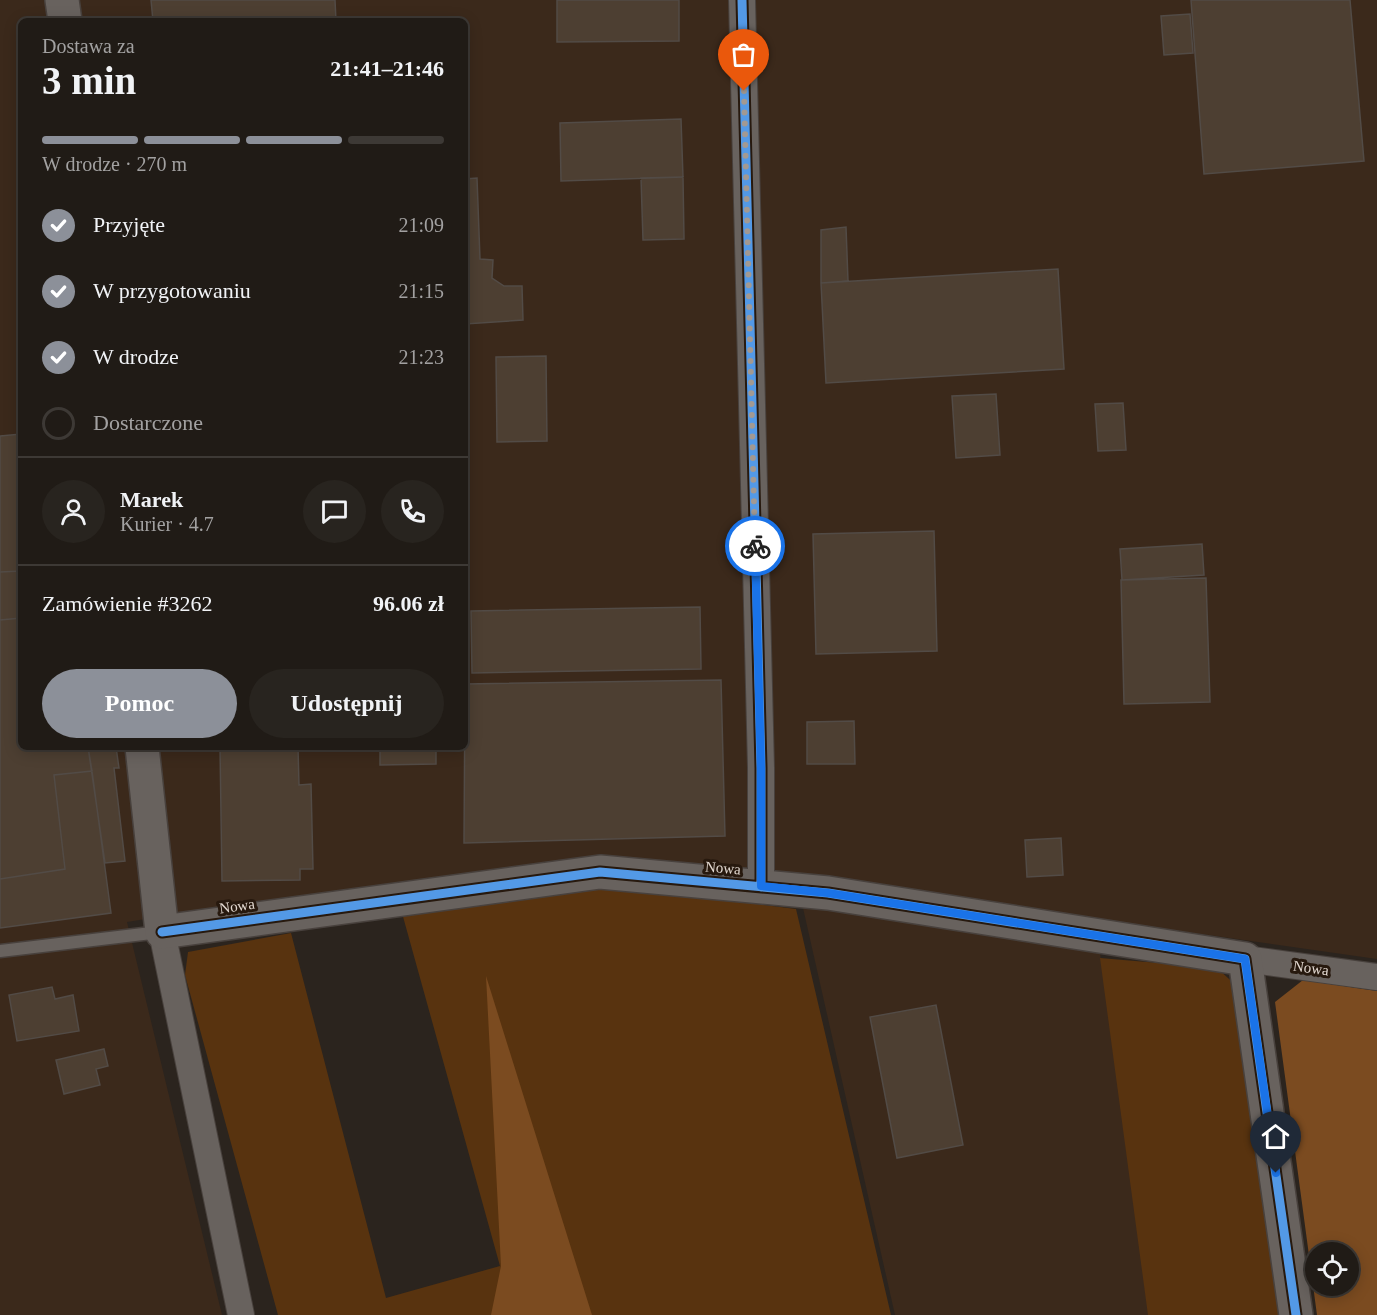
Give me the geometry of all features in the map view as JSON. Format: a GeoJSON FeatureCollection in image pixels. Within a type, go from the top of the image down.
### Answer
{"type":"FeatureCollection","features":[{"type":"Feature","properties":{"kind":"street"},"geometry":{"type":"LineString","coordinates":[[63,0],[65,18]]}},
{"type":"Feature","properties":{"kind":"street"},"geometry":{"type":"LineString","coordinates":[[742,0],[761,768],[761,886]]}},
{"type":"Feature","properties":{"kind":"street"},"geometry":{"type":"LineString","coordinates":[[142,750],[162,932],[241,1315]]}},
{"type":"Feature","properties":{"kind":"street","name":"Nowa"},"geometry":{"type":"LineString","coordinates":[[162,932],[600,872],[828,893],[1245,959],[1377,977]]}},
{"type":"Feature","properties":{"kind":"street"},"geometry":{"type":"LineString","coordinates":[[1245,959],[1296,1315]]}},
{"type":"Feature","properties":{"kind":"lane"},"geometry":{"type":"LineString","coordinates":[[0,951],[162,932]]}},
{"type":"Feature","properties":{"kind":"shaded area"},"geometry":{"type":"Polygon","coordinates":[[[0,0],[1377,0],[1377,959],[1095,919],[1153,1315],[895,1315],[796,877],[177,914],[127,922],[222,1315],[0,1315],[0,0]]]}},
{"type":"Feature","properties":{"kind":"shaded area"},"geometry":{"type":"Polygon","coordinates":[[[601,884],[796,909],[891,1315],[278,1315],[185,975],[188,952],[291,933],[386,1298],[500,1266],[402,913],[601,884]]]}},
{"type":"Feature","properties":{"kind":"shaded area"},"geometry":{"type":"Polygon","coordinates":[[[1100,958],[1217,968],[1240,989],[1283,1315],[1148,1315],[1100,958]]]}},
{"type":"Feature","properties":{"kind":"shaded area"},"geometry":{"type":"Polygon","coordinates":[[[486,976],[592,1315],[491,1315],[501,1266],[486,976]]]}},
{"type":"Feature","properties":{"kind":"shaded area"},"geometry":{"type":"Polygon","coordinates":[[[1303,980],[1377,991],[1377,1315],[1317,1315],[1314,1296],[1359,1296],[1359,1242],[1307,1242],[1275,1002],[1303,980]]]}},
{"type":"Feature","properties":{"kind":"building"},"geometry":{"type":"Polygon","coordinates":[[[151,0],[335,0],[336,18],[153,18],[151,0]]]}},
{"type":"Feature","properties":{"kind":"building"},"geometry":{"type":"Polygon","coordinates":[[[557,0],[679,0],[679,41],[557,42],[557,0]]]}},
{"type":"Feature","properties":{"kind":"building"},"geometry":{"type":"Polygon","coordinates":[[[1191,0],[1350,0],[1364,161],[1204,174],[1191,0]]]}},
{"type":"Feature","properties":{"kind":"building"},"geometry":{"type":"Polygon","coordinates":[[[1190,14],[1193,53],[1164,55],[1161,16],[1190,14]]]}},
{"type":"Feature","properties":{"kind":"building"},"geometry":{"type":"Polygon","coordinates":[[[681,119],[683,177],[561,181],[560,123],[681,119]]]}},
{"type":"Feature","properties":{"kind":"building"},"geometry":{"type":"Polygon","coordinates":[[[683,177],[684,239],[643,240],[641,178],[683,177]]]}},
{"type":"Feature","properties":{"kind":"building"},"geometry":{"type":"Polygon","coordinates":[[[477,178],[480,259],[493,260],[492,278],[504,286],[522,286],[523,320],[468,324],[468,179],[477,178]]]}},
{"type":"Feature","properties":{"kind":"building"},"geometry":{"type":"Polygon","coordinates":[[[846,227],[848,281],[821,283],[821,230],[846,227]]]}},
{"type":"Feature","properties":{"kind":"building"},"geometry":{"type":"Polygon","coordinates":[[[1058,269],[1064,369],[826,383],[821,283],[1058,269]]]}},
{"type":"Feature","properties":{"kind":"building"},"geometry":{"type":"Polygon","coordinates":[[[546,356],[547,441],[497,442],[496,357],[546,356]]]}},
{"type":"Feature","properties":{"kind":"building"},"geometry":{"type":"Polygon","coordinates":[[[996,394],[1000,455],[956,458],[952,396],[996,394]]]}},
{"type":"Feature","properties":{"kind":"building"},"geometry":{"type":"Polygon","coordinates":[[[1123,403],[1126,450],[1098,451],[1095,404],[1123,403]]]}},
{"type":"Feature","properties":{"kind":"building"},"geometry":{"type":"Polygon","coordinates":[[[18,434],[18,571],[0,572],[0,436],[18,434]]]}},
{"type":"Feature","properties":{"kind":"building"},"geometry":{"type":"Polygon","coordinates":[[[934,531],[937,651],[816,654],[813,534],[934,531]]]}},
{"type":"Feature","properties":{"kind":"building"},"geometry":{"type":"Polygon","coordinates":[[[1202,544],[1204,575],[1122,580],[1120,549],[1202,544]]]}},
{"type":"Feature","properties":{"kind":"building"},"geometry":{"type":"Polygon","coordinates":[[[18,571],[18,618],[0,620],[0,572],[18,571]]]}},
{"type":"Feature","properties":{"kind":"building"},"geometry":{"type":"Polygon","coordinates":[[[1206,578],[1210,702],[1124,704],[1121,580],[1206,578]]]}},
{"type":"Feature","properties":{"kind":"building"},"geometry":{"type":"Polygon","coordinates":[[[700,607],[701,669],[472,673],[471,611],[700,607]]]}},
{"type":"Feature","properties":{"kind":"building"},"geometry":{"type":"Polygon","coordinates":[[[18,618],[18,750],[88,750],[92,771],[54,775],[65,869],[0,879],[0,620],[18,618]]]}},
{"type":"Feature","properties":{"kind":"building"},"geometry":{"type":"Polygon","coordinates":[[[721,680],[725,836],[464,843],[468,684],[721,680]]]}},
{"type":"Feature","properties":{"kind":"building"},"geometry":{"type":"Polygon","coordinates":[[[854,721],[855,764],[807,764],[807,722],[854,721]]]}},
{"type":"Feature","properties":{"kind":"building"},"geometry":{"type":"Polygon","coordinates":[[[88,750],[116,750],[119,768],[114,768],[125,861],[105,863],[88,750]]]}},
{"type":"Feature","properties":{"kind":"building"},"geometry":{"type":"Polygon","coordinates":[[[220,750],[298,750],[299,785],[311,784],[313,869],[300,869],[300,880],[222,881],[220,750]]]}},
{"type":"Feature","properties":{"kind":"building"},"geometry":{"type":"Polygon","coordinates":[[[380,750],[436,750],[436,764],[380,765],[380,750]]]}},
{"type":"Feature","properties":{"kind":"building"},"geometry":{"type":"Polygon","coordinates":[[[92,771],[111,913],[0,928],[0,879],[65,869],[54,775],[92,771]]]}},
{"type":"Feature","properties":{"kind":"building"},"geometry":{"type":"Polygon","coordinates":[[[1061,838],[1063,875],[1027,877],[1025,840],[1061,838]]]}},
{"type":"Feature","properties":{"kind":"building"},"geometry":{"type":"Polygon","coordinates":[[[52,987],[55,999],[73,995],[79,1031],[17,1041],[9,995],[52,987]]]}},
{"type":"Feature","properties":{"kind":"building"},"geometry":{"type":"Polygon","coordinates":[[[936,1005],[963,1145],[897,1158],[870,1017],[936,1005]]]}},
{"type":"Feature","properties":{"kind":"building"},"geometry":{"type":"Polygon","coordinates":[[[104,1049],[108,1066],[96,1069],[100,1085],[64,1094],[56,1060],[104,1049]]]}},
{"type":"Feature","properties":{"kind":"cycle path"},"geometry":{"type":"LineString","coordinates":[[742,0],[761,768],[761,887]]}},
{"type":"Feature","properties":{"kind":"cycle path"},"geometry":{"type":"LineString","coordinates":[[162,932],[600,872],[828,893],[1245,959],[1296,1315]]}},
{"type":"Feature","properties":{"kind":"way so far"},"geometry":{"type":"LineString","coordinates":[[744,91],[755,546]]}},
{"type":"Feature","properties":{"kind":"route"},"geometry":{"type":"LineString","coordinates":[[755,546],[761,768],[761,886],[828,893],[1245,959],[1276,1173]]}}]}
